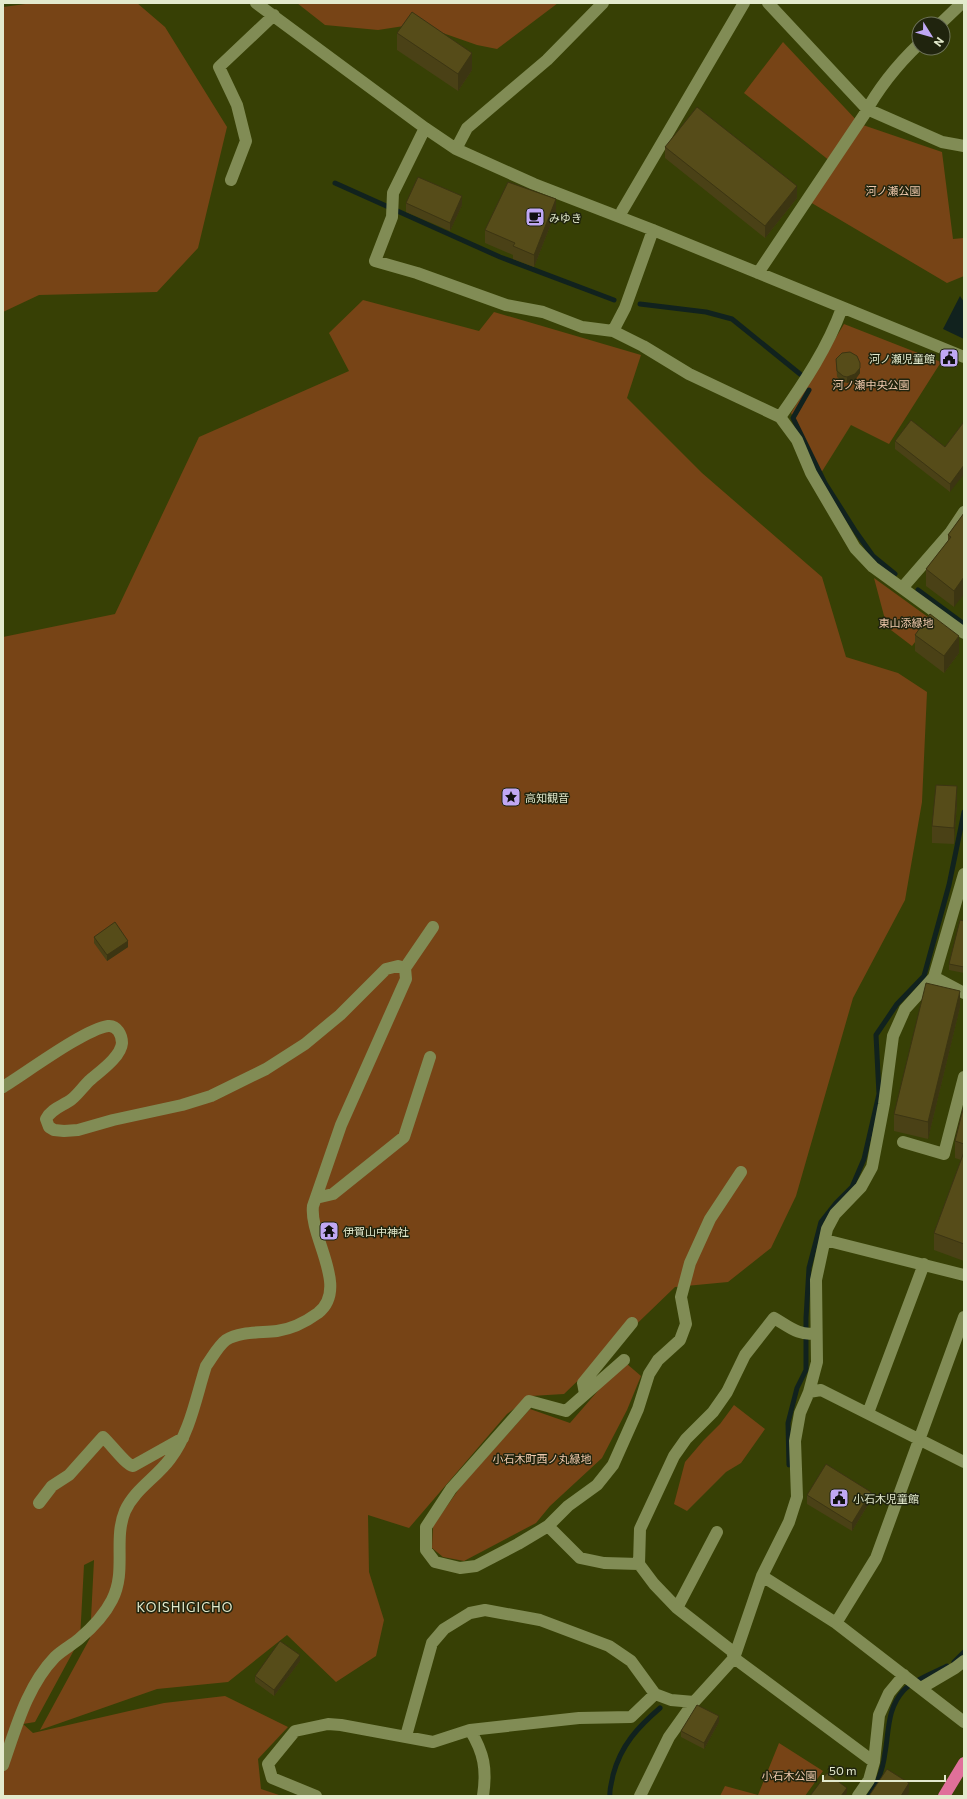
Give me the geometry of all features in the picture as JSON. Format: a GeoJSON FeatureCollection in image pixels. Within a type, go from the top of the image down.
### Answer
{"type":"FeatureCollection","features":[{"type":"Feature","properties":{"kind":"highway"},"geometry":{"type":"LineString","coordinates":[[944,1796],[964,1763]]}},
{"type":"Feature","properties":{"kind":"street"},"geometry":{"type":"LineString","coordinates":[[256,3],[425,128],[456,149],[534,184],[653,230],[964,357]]}},
{"type":"Feature","properties":{"kind":"street"},"geometry":{"type":"LineString","coordinates":[[456,149],[467,128],[547,60],[603,3]]}},
{"type":"Feature","properties":{"kind":"street"},"geometry":{"type":"LineString","coordinates":[[622,211],[744,3]]}},
{"type":"Feature","properties":{"kind":"street"},"geometry":{"type":"LineString","coordinates":[[768,3],[867,109],[942,142],[964,146]]}},
{"type":"Feature","properties":{"kind":"street"},"geometry":{"type":"LineString","coordinates":[[948,16],[962,3]]}},
{"type":"Feature","properties":{"kind":"street"},"geometry":{"type":"LineString","coordinates":[[231,180],[246,140],[237,105],[219,67],[274,16]]}},
{"type":"Feature","properties":{"kind":"street"},"geometry":{"type":"LineString","coordinates":[[758,273],[867,109],[876,92],[897,65],[911,52]]}},
{"type":"Feature","properties":{"kind":"street"},"geometry":{"type":"LineString","coordinates":[[425,128],[393,193],[392,217],[375,261],[417,273],[506,305],[543,312],[582,327],[613,331],[643,346],[689,374],[780,417],[797,440],[811,474],[855,548],[873,567],[903,587],[964,633]]}},
{"type":"Feature","properties":{"kind":"street"},"geometry":{"type":"LineString","coordinates":[[613,331],[625,308],[653,230]]}},
{"type":"Feature","properties":{"kind":"street"},"geometry":{"type":"LineString","coordinates":[[780,417],[807,379],[837,321],[842,308]]}},
{"type":"Feature","properties":{"kind":"street"},"geometry":{"type":"LineString","coordinates":[[903,587],[950,532],[964,512]]}},
{"type":"Feature","properties":{"kind":"street"},"geometry":{"type":"LineString","coordinates":[[640,1796],[669,1737],[694,1702],[733,1654],[762,1576],[789,1522],[797,1497],[795,1441],[800,1413],[809,1392],[817,1362],[809,1334],[816,1280],[827,1229],[835,1214],[861,1187],[872,1167],[884,1104],[893,1036],[905,1009],[934,977],[964,874]]}},
{"type":"Feature","properties":{"kind":"street"},"geometry":{"type":"LineString","coordinates":[[3,1765],[27,1700],[42,1675],[57,1655],[80,1638],[95,1624],[112,1600],[120,1579],[120,1528],[125,1512],[137,1492],[161,1471],[183,1438],[206,1366],[222,1344],[233,1337],[241,1334],[279,1330],[297,1324],[319,1312],[326,1305],[330,1282],[325,1256],[312,1213],[316,1198],[341,1125],[406,979],[405,968],[433,927]]}},
{"type":"Feature","properties":{"kind":"street"},"geometry":{"type":"LineString","coordinates":[[3,1087],[80,1038],[100,1028],[108,1026],[113,1027],[120,1033],[122,1044],[119,1050],[110,1062],[73,1098],[49,1112],[46,1118],[49,1127],[54,1130],[78,1130],[113,1120],[204,1099],[266,1069],[305,1044],[340,1015],[386,968],[398,966],[405,968]]}},
{"type":"Feature","properties":{"kind":"street"},"geometry":{"type":"LineString","coordinates":[[934,977],[964,993]]}},
{"type":"Feature","properties":{"kind":"street"},"geometry":{"type":"LineString","coordinates":[[316,1198],[333,1194],[404,1137],[430,1057]]}},
{"type":"Feature","properties":{"kind":"street"},"geometry":{"type":"LineString","coordinates":[[903,1142],[944,1154],[964,1077]]}},
{"type":"Feature","properties":{"kind":"street"},"geometry":{"type":"LineString","coordinates":[[624,1360],[566,1411],[529,1401],[451,1489],[426,1527],[426,1550],[436,1562],[460,1568],[476,1566],[518,1544],[548,1526],[568,1506],[597,1485],[614,1465],[638,1409],[649,1374],[658,1360],[680,1340],[686,1324],[681,1297],[690,1263],[710,1219],[741,1172]]}},
{"type":"Feature","properties":{"kind":"street"},"geometry":{"type":"LineString","coordinates":[[825,1240],[964,1275]]}},
{"type":"Feature","properties":{"kind":"street"},"geometry":{"type":"LineString","coordinates":[[868,1413],[924,1264]]}},
{"type":"Feature","properties":{"kind":"street"},"geometry":{"type":"LineString","coordinates":[[836,1623],[876,1558],[964,1317]]}},
{"type":"Feature","properties":{"kind":"street"},"geometry":{"type":"LineString","coordinates":[[809,1334],[774,1318],[745,1355],[727,1392],[713,1412],[686,1439],[674,1456],[640,1529],[640,1564],[654,1584],[677,1608],[721,1641],[733,1654],[874,1762]]}},
{"type":"Feature","properties":{"kind":"street"},"geometry":{"type":"LineString","coordinates":[[585,1394],[583,1383],[632,1323]]}},
{"type":"Feature","properties":{"kind":"street"},"geometry":{"type":"LineString","coordinates":[[809,1392],[821,1390],[964,1462]]}},
{"type":"Feature","properties":{"kind":"street"},"geometry":{"type":"LineString","coordinates":[[39,1503],[52,1486],[69,1475],[103,1437],[114,1447],[127,1463],[133,1466],[183,1438]]}},
{"type":"Feature","properties":{"kind":"street"},"geometry":{"type":"LineString","coordinates":[[548,1526],[580,1558],[604,1563],[640,1564]]}},
{"type":"Feature","properties":{"kind":"street"},"geometry":{"type":"LineString","coordinates":[[677,1608],[717,1532]]}},
{"type":"Feature","properties":{"kind":"street"},"geometry":{"type":"LineString","coordinates":[[762,1576],[836,1623],[964,1722]]}},
{"type":"Feature","properties":{"kind":"street"},"geometry":{"type":"LineString","coordinates":[[406,1736],[432,1643],[444,1629],[470,1613],[485,1610],[540,1620],[609,1646],[631,1662],[655,1694],[671,1700],[694,1702]]}},
{"type":"Feature","properties":{"kind":"street"},"geometry":{"type":"LineString","coordinates":[[858,1796],[870,1780],[874,1762],[879,1715],[889,1693],[913,1682],[955,1668],[964,1661]]}},
{"type":"Feature","properties":{"kind":"street"},"geometry":{"type":"LineString","coordinates":[[316,1796],[272,1778],[268,1764],[295,1732],[328,1724],[406,1736],[433,1742],[470,1730],[579,1718],[631,1717],[655,1694]]}},
{"type":"Feature","properties":{"kind":"street"},"geometry":{"type":"LineString","coordinates":[[470,1730],[479,1745],[486,1776],[483,1796]]}},
{"type":"Feature","properties":{"kind":"green space"},"geometry":{"type":"Polygon","coordinates":[[[33,3],[137,3],[165,27],[227,127],[198,248],[157,292],[39,295],[3,312],[3,7],[33,3]]]}},
{"type":"Feature","properties":{"kind":"green space"},"geometry":{"type":"Polygon","coordinates":[[[297,3],[558,3],[497,49],[477,45],[417,24],[378,30],[325,25],[297,3]]]}},
{"type":"Feature","properties":{"kind":"green space","name":"河ノ瀬公園"},"geometry":{"type":"Polygon","coordinates":[[[783,42],[860,124],[942,152],[953,239],[964,238],[964,276],[947,283],[810,202],[835,165],[744,93],[783,42]]]}},
{"type":"Feature","properties":{"kind":"green space"},"geometry":{"type":"Polygon","coordinates":[[[363,300],[479,331],[494,312],[641,355],[627,398],[702,473],[822,577],[846,657],[898,673],[927,692],[922,802],[905,900],[853,998],[796,1196],[771,1248],[728,1282],[675,1287],[564,1394],[531,1396],[507,1414],[409,1528],[368,1515],[369,1572],[384,1620],[376,1656],[336,1682],[287,1635],[228,1682],[157,1689],[40,1730],[90,1638],[94,1560],[84,1565],[80,1639],[35,1722],[23,1724],[33,1733],[164,1703],[225,1696],[288,1727],[258,1759],[261,1789],[282,1796],[3,1796],[3,637],[115,614],[199,437],[349,371],[329,333],[363,300]]]}},
{"type":"Feature","properties":{"kind":"green space","name":"河ノ瀬中央公園"},"geometry":{"type":"Polygon","coordinates":[[[844,324],[941,362],[889,444],[851,425],[821,473],[791,413],[844,324]]]}},
{"type":"Feature","properties":{"kind":"green space","name":"東山添緑地"},"geometry":{"type":"Polygon","coordinates":[[[874,578],[932,620],[912,646],[887,627],[874,578]]]}},
{"type":"Feature","properties":{"kind":"green space","name":"小石木町西ノ丸緑地"},"geometry":{"type":"Polygon","coordinates":[[[627,1364],[641,1376],[627,1410],[602,1458],[550,1506],[536,1523],[464,1561],[443,1557],[432,1548],[433,1526],[461,1486],[530,1409],[570,1423],[603,1385],[627,1364]]]}},
{"type":"Feature","properties":{"kind":"green space"},"geometry":{"type":"Polygon","coordinates":[[[734,1405],[765,1429],[741,1463],[726,1472],[687,1511],[674,1504],[685,1462],[720,1424],[734,1405]]]}},
{"type":"Feature","properties":{"kind":"green space","name":"小石木公園"},"geometry":{"type":"Polygon","coordinates":[[[779,1743],[823,1771],[805,1796],[720,1796],[725,1786],[758,1795],[779,1743]]]}},
{"type":"Feature","properties":{"kind":"water"},"geometry":{"type":"Polygon","coordinates":[[[960,296],[964,302],[964,339],[943,329],[960,296]]]}},
{"type":"Feature","properties":{"kind":"building"},"geometry":{"type":"Polygon","coordinates":[[[412,12],[472,53],[458,74],[397,33],[412,12]]]}},
{"type":"Feature","properties":{"kind":"building"},"geometry":{"type":"Polygon","coordinates":[[[697,107],[797,186],[765,226],[665,147],[697,107]]]}},
{"type":"Feature","properties":{"kind":"building"},"geometry":{"type":"Polygon","coordinates":[[[418,177],[462,196],[450,223],[406,203],[418,177]]]}},
{"type":"Feature","properties":{"kind":"building"},"geometry":{"type":"Polygon","coordinates":[[[508,182],[556,199],[534,255],[513,246],[515,243],[485,230],[508,182]]]}},
{"type":"Feature","properties":{"kind":"building"},"geometry":{"type":"Polygon","coordinates":[[[850,352],[857,356],[860,363],[860,368],[855,374],[847,377],[843,376],[837,371],[836,359],[842,353],[850,352]]]}},
{"type":"Feature","properties":{"kind":"building"},"geometry":{"type":"Polygon","coordinates":[[[911,420],[945,447],[964,420],[964,465],[950,484],[895,441],[911,420]]]}},
{"type":"Feature","properties":{"kind":"building"},"geometry":{"type":"Polygon","coordinates":[[[964,513],[964,577],[954,591],[926,569],[951,537],[948,535],[964,513]]]}},
{"type":"Feature","properties":{"kind":"building"},"geometry":{"type":"Polygon","coordinates":[[[930,614],[959,636],[944,656],[915,635],[930,614]]]}},
{"type":"Feature","properties":{"kind":"building"},"geometry":{"type":"Polygon","coordinates":[[[936,785],[957,786],[954,828],[932,826],[936,785]]]}},
{"type":"Feature","properties":{"kind":"building"},"geometry":{"type":"Polygon","coordinates":[[[960,920],[964,921],[964,967],[949,964],[960,920]]]}},
{"type":"Feature","properties":{"kind":"building"},"geometry":{"type":"Polygon","coordinates":[[[115,922],[128,941],[107,955],[94,937],[115,922]]]}},
{"type":"Feature","properties":{"kind":"building"},"geometry":{"type":"Polygon","coordinates":[[[926,983],[960,991],[928,1122],[894,1114],[926,983]]]}},
{"type":"Feature","properties":{"kind":"building"},"geometry":{"type":"Polygon","coordinates":[[[964,1105],[964,1144],[955,1141],[964,1105]]]}},
{"type":"Feature","properties":{"kind":"building"},"geometry":{"type":"Polygon","coordinates":[[[964,1152],[964,1244],[934,1233],[964,1152]]]}},
{"type":"Feature","properties":{"kind":"building"},"geometry":{"type":"Polygon","coordinates":[[[826,1464],[871,1492],[852,1523],[807,1495],[826,1464]]]}},
{"type":"Feature","properties":{"kind":"building"},"geometry":{"type":"Polygon","coordinates":[[[280,1641],[300,1655],[274,1690],[255,1676],[280,1641]]]}},
{"type":"Feature","properties":{"kind":"building"},"geometry":{"type":"Polygon","coordinates":[[[697,1705],[719,1716],[704,1743],[681,1731],[697,1705]]]}},
{"type":"Feature","properties":{"kind":"building"},"geometry":{"type":"Polygon","coordinates":[[[887,1769],[909,1783],[901,1796],[869,1796],[887,1769]]]}},
{"type":"Feature","properties":{"kind":"building"},"geometry":{"type":"Polygon","coordinates":[[[827,1773],[847,1788],[841,1796],[810,1796],[827,1773]]]}},
{"type":"Feature","properties":{"kind":"waterway"},"geometry":{"type":"LineString","coordinates":[[335,183],[500,257],[614,300]]}},
{"type":"Feature","properties":{"kind":"waterway"},"geometry":{"type":"LineString","coordinates":[[640,304],[706,312],[732,319],[800,374]]}},
{"type":"Feature","properties":{"kind":"waterway"},"geometry":{"type":"LineString","coordinates":[[809,390],[793,418],[825,483],[856,532],[873,556],[895,574]]}},
{"type":"Feature","properties":{"kind":"waterway"},"geometry":{"type":"LineString","coordinates":[[918,590],[964,624]]}},
{"type":"Feature","properties":{"kind":"waterway"},"geometry":{"type":"LineString","coordinates":[[789,1465],[788,1423],[797,1388],[806,1370],[806,1318],[809,1268],[821,1222],[836,1203],[852,1187],[864,1159],[879,1094],[876,1035],[897,1004],[924,976],[949,885],[964,812]]}},
{"type":"Feature","properties":{"kind":"waterway"},"geometry":{"type":"LineString","coordinates":[[954,1662],[964,1652]]}},
{"type":"Feature","properties":{"kind":"waterway"},"geometry":{"type":"LineString","coordinates":[[869,1796],[875,1786],[881,1770],[890,1720],[894,1704],[898,1697],[908,1686],[947,1666]]}},
{"type":"Feature","properties":{"kind":"waterway"},"geometry":{"type":"LineString","coordinates":[[610,1796],[610,1788],[616,1764],[631,1737],[644,1722],[660,1708]]}},
{"type":"Feature","properties":{"kind":"place","name":"みゆき"},"geometry":{"type":"Point","coordinates":[535,217]}},
{"type":"Feature","properties":{"kind":"place","name":"河ノ瀬児童館"},"geometry":{"type":"Point","coordinates":[949,358]}},
{"type":"Feature","properties":{"kind":"place","name":"高知観音"},"geometry":{"type":"Point","coordinates":[511,797]}},
{"type":"Feature","properties":{"kind":"place","name":"伊賀山中神社"},"geometry":{"type":"Point","coordinates":[329,1231]}},
{"type":"Feature","properties":{"kind":"place","name":"小石木児童館"},"geometry":{"type":"Point","coordinates":[839,1498]}},
{"type":"Feature","properties":{"kind":"district","name":"KOISHIGICHO"},"geometry":{"type":"Point","coordinates":[185,1607]}}]}
